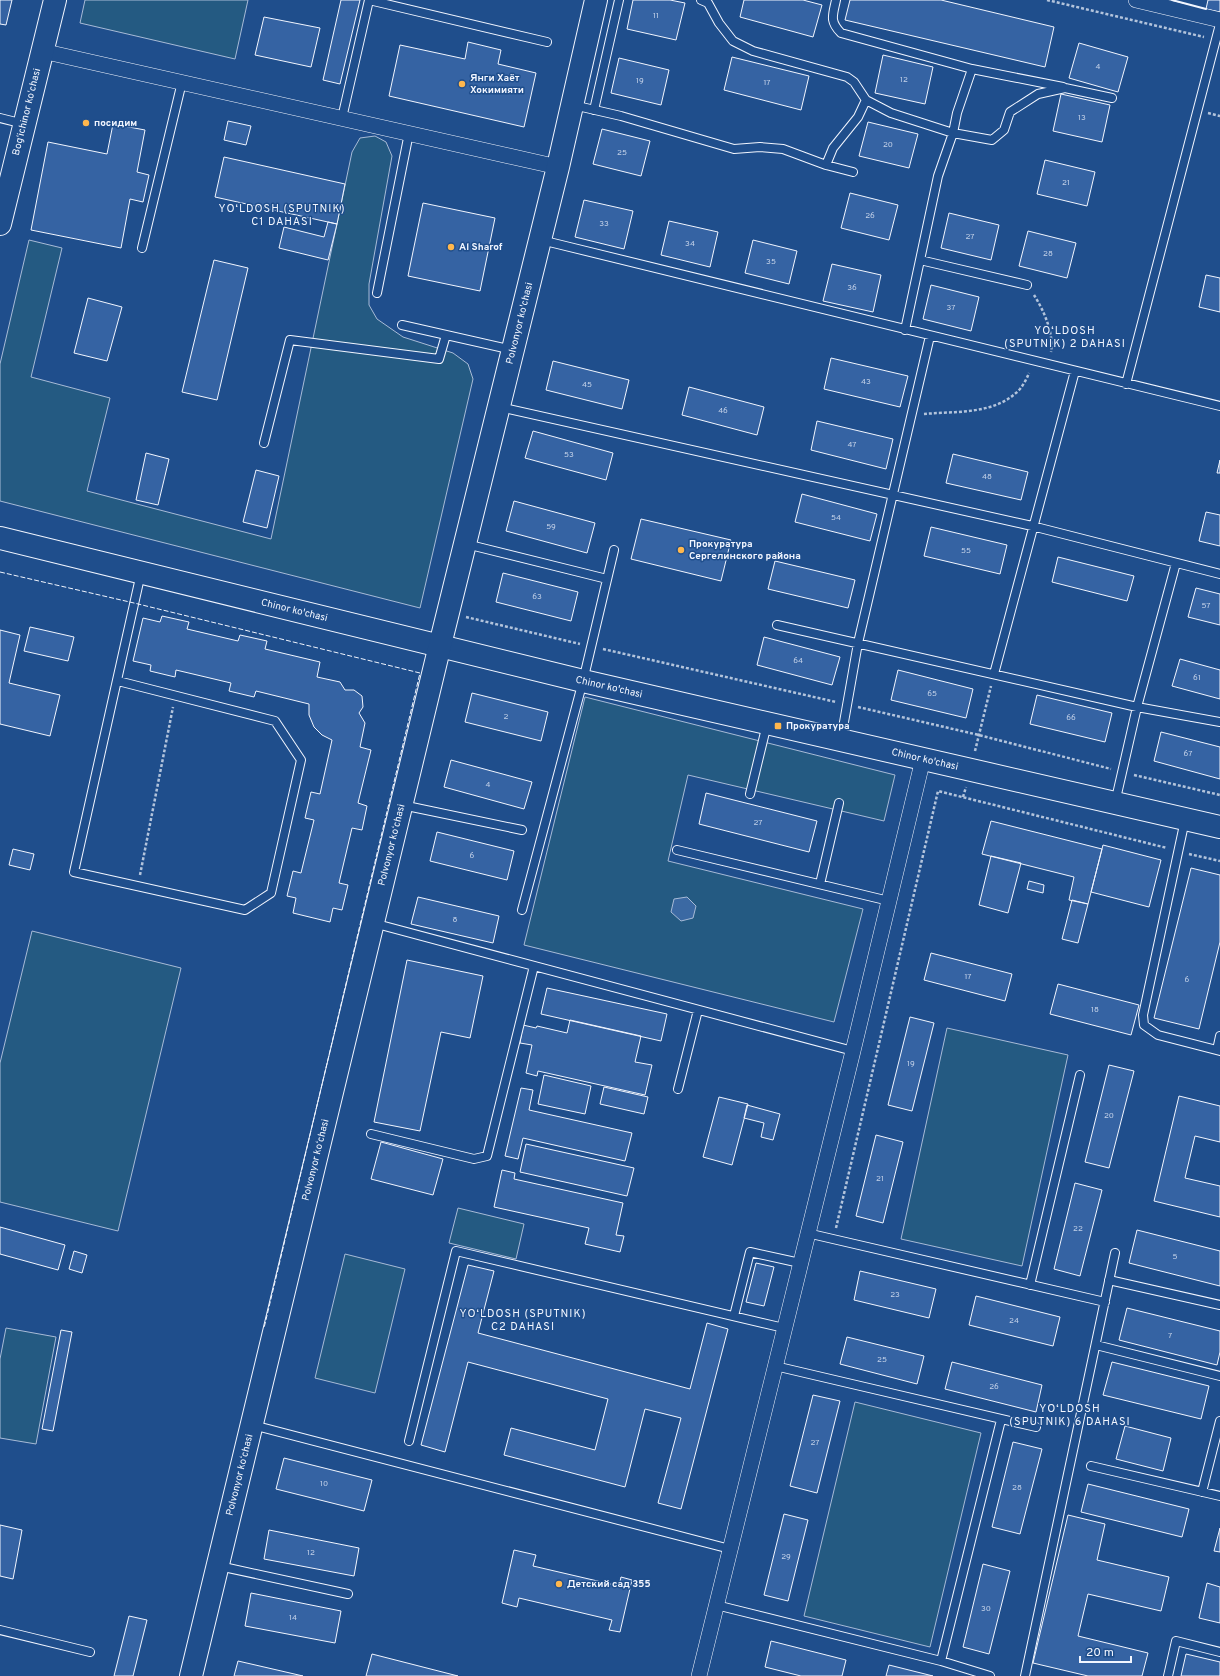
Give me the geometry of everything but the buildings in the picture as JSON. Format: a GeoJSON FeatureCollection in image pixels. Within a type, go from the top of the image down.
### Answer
{"type":"FeatureCollection","features":[{"type":"Feature","properties":{"kind":"street","name":"Bogʻichinor koʻchasi"},"geometry":{"type":"LineString","coordinates":[[0,224],[55,0]]}},
{"type":"Feature","properties":{"kind":"street","name":"Polvonyor ko'chasi"},"geometry":{"type":"LineString","coordinates":[[440,645],[541,240],[596,0]]}},
{"type":"Feature","properties":{"kind":"street"},"geometry":{"type":"LineString","coordinates":[[1136,0],[1220,20]]}},
{"type":"Feature","properties":{"kind":"street"},"geometry":{"type":"LineString","coordinates":[[42,51],[558,167]]}},
{"type":"Feature","properties":{"kind":"street","name":"Chinor ko'chasi"},"geometry":{"type":"LineString","coordinates":[[0,538],[583,681],[1220,828]]}},
{"type":"Feature","properties":{"kind":"street","name":"Polvonyor koʻchasi"},"geometry":{"type":"LineString","coordinates":[[192,1676],[440,645]]}},
{"type":"Feature","properties":{"kind":"street"},"geometry":{"type":"LineString","coordinates":[[699,1676],[853,1051],[923,759]]}},
{"type":"Feature","properties":{"kind":"lane"},"geometry":{"type":"LineString","coordinates":[[342,118],[369,0],[547,42]]}},
{"type":"Feature","properties":{"kind":"lane"},"geometry":{"type":"LineString","coordinates":[[594,110],[619,0]]}},
{"type":"Feature","properties":{"kind":"lane"},"geometry":{"type":"LineString","coordinates":[[701,0],[708,3],[719,23],[733,41],[753,51],[847,77],[854,82],[866,100],[891,113],[953,133],[992,140],[1004,130],[1010,112],[1038,94],[1066,88]]}},
{"type":"Feature","properties":{"kind":"lane"},"geometry":{"type":"LineString","coordinates":[[836,0],[833,15],[834,26],[841,33],[972,69],[1112,98]]}},
{"type":"Feature","properties":{"kind":"lane"},"geometry":{"type":"LineString","coordinates":[[1126,384],[1220,24]]}},
{"type":"Feature","properties":{"kind":"lane"},"geometry":{"type":"LineString","coordinates":[[905,330],[938,176],[953,133],[957,113],[972,69]]}},
{"type":"Feature","properties":{"kind":"lane"},"geometry":{"type":"LineString","coordinates":[[142,248],[182,82]]}},
{"type":"Feature","properties":{"kind":"lane"},"geometry":{"type":"LineString","coordinates":[[826,165],[833,148],[858,117],[866,100]]}},
{"type":"Feature","properties":{"kind":"lane"},"geometry":{"type":"LineString","coordinates":[[572,104],[734,149],[760,147],[783,149],[826,165],[853,172]]}},
{"type":"Feature","properties":{"kind":"lane"},"geometry":{"type":"LineString","coordinates":[[0,118],[24,124]]}},
{"type":"Feature","properties":{"kind":"lane"},"geometry":{"type":"LineString","coordinates":[[377,294],[409,133]]}},
{"type":"Feature","properties":{"kind":"lane"},"geometry":{"type":"LineString","coordinates":[[541,240],[1220,406]]}},
{"type":"Feature","properties":{"kind":"lane"},"geometry":{"type":"LineString","coordinates":[[920,260],[1027,285]]}},
{"type":"Feature","properties":{"kind":"lane"},"geometry":{"type":"LineString","coordinates":[[402,325],[514,350]]}},
{"type":"Feature","properties":{"kind":"lane"},"geometry":{"type":"LineString","coordinates":[[264,443],[290,340],[439,358],[446,335]]}},
{"type":"Feature","properties":{"kind":"lane"},"geometry":{"type":"LineString","coordinates":[[840,740],[858,643],[930,336]]}},
{"type":"Feature","properties":{"kind":"lane"},"geometry":{"type":"LineString","coordinates":[[994,674],[1032,526],[1075,371]]}},
{"type":"Feature","properties":{"kind":"lane"},"geometry":{"type":"LineString","coordinates":[[500,407],[1032,526],[1220,574]]}},
{"type":"Feature","properties":{"kind":"lane"},"geometry":{"type":"LineString","coordinates":[[466,544],[607,579]]}},
{"type":"Feature","properties":{"kind":"lane"},"geometry":{"type":"LineString","coordinates":[[522,910],[583,681],[614,550]]}},
{"type":"Feature","properties":{"kind":"lane"},"geometry":{"type":"LineString","coordinates":[[1114,804],[1137,707],[1176,563]]}},
{"type":"Feature","properties":{"kind":"lane"},"geometry":{"type":"LineString","coordinates":[[118,681],[275,721],[301,760],[271,893],[245,910],[74,872],[142,572]]}},
{"type":"Feature","properties":{"kind":"lane"},"geometry":{"type":"LineString","coordinates":[[777,625],[1137,707],[1220,722]]}},
{"type":"Feature","properties":{"kind":"lane"},"geometry":{"type":"LineString","coordinates":[[750,794],[767,723]]}},
{"type":"Feature","properties":{"kind":"lane"},"geometry":{"type":"LineString","coordinates":[[820,884],[839,803]]}},
{"type":"Feature","properties":{"kind":"lane"},"geometry":{"type":"LineString","coordinates":[[402,805],[522,830]]}},
{"type":"Feature","properties":{"kind":"lane"},"geometry":{"type":"LineString","coordinates":[[1185,820],[1143,1015],[1144,1025],[1158,1035],[1218,1051],[1220,1036]]}},
{"type":"Feature","properties":{"kind":"lane"},"geometry":{"type":"LineString","coordinates":[[677,850],[889,901]]}},
{"type":"Feature","properties":{"kind":"lane"},"geometry":{"type":"LineString","coordinates":[[373,923],[853,1051]]}},
{"type":"Feature","properties":{"kind":"lane"},"geometry":{"type":"LineString","coordinates":[[371,1134],[474,1159],[486,1156],[534,966]]}},
{"type":"Feature","properties":{"kind":"lane"},"geometry":{"type":"LineString","coordinates":[[678,1089],[698,1010]]}},
{"type":"Feature","properties":{"kind":"lane"},"geometry":{"type":"LineString","coordinates":[[1030,1285],[1080,1075]]}},
{"type":"Feature","properties":{"kind":"lane"},"geometry":{"type":"LineString","coordinates":[[807,1233],[1105,1302]]}},
{"type":"Feature","properties":{"kind":"lane"},"geometry":{"type":"LineString","coordinates":[[409,1441],[456,1251],[784,1328]]}},
{"type":"Feature","properties":{"kind":"lane"},"geometry":{"type":"LineString","coordinates":[[734,1316],[750,1252],[800,1263]]}},
{"type":"Feature","properties":{"kind":"lane"},"geometry":{"type":"LineString","coordinates":[[1025,1676],[1115,1253]]}},
{"type":"Feature","properties":{"kind":"lane"},"geometry":{"type":"LineString","coordinates":[[1110,1280],[1220,1305]]}},
{"type":"Feature","properties":{"kind":"lane"},"geometry":{"type":"LineString","coordinates":[[1096,1345],[1220,1376]]}},
{"type":"Feature","properties":{"kind":"lane"},"geometry":{"type":"LineString","coordinates":[[775,1366],[1036,1428]]}},
{"type":"Feature","properties":{"kind":"lane"},"geometry":{"type":"LineString","coordinates":[[941,1661],[1001,1420]]}},
{"type":"Feature","properties":{"kind":"lane"},"geometry":{"type":"LineString","coordinates":[[1202,1492],[1220,1421]]}},
{"type":"Feature","properties":{"kind":"lane"},"geometry":{"type":"LineString","coordinates":[[252,1424],[730,1549]]}},
{"type":"Feature","properties":{"kind":"lane"},"geometry":{"type":"LineString","coordinates":[[1091,1466],[1220,1496]]}},
{"type":"Feature","properties":{"kind":"lane"},"geometry":{"type":"LineString","coordinates":[[218,1566],[348,1594]]}},
{"type":"Feature","properties":{"kind":"lane"},"geometry":{"type":"LineString","coordinates":[[716,1605],[941,1661],[990,1676]]}},
{"type":"Feature","properties":{"kind":"lane"},"geometry":{"type":"LineString","coordinates":[[0,1630],[90,1652]]}},
{"type":"Feature","properties":{"kind":"lane"},"geometry":{"type":"LineString","coordinates":[[1168,1676],[1176,1641],[1220,1652]]}},
{"type":"Feature","properties":{"kind":"path"},"geometry":{"type":"LineString","coordinates":[[1047,0],[1216,40]]}},
{"type":"Feature","properties":{"kind":"path"},"geometry":{"type":"LineString","coordinates":[[1027,285],[1040,304],[1053,343],[1048,364]]}},
{"type":"Feature","properties":{"kind":"path"},"geometry":{"type":"LineString","coordinates":[[912,415],[988,409],[1007,400],[1021,388],[1036,362]]}},
{"type":"Feature","properties":{"kind":"path"},"geometry":{"type":"LineString","coordinates":[[962,798],[994,674]]}},
{"type":"Feature","properties":{"kind":"path"},"geometry":{"type":"LineString","coordinates":[[138,886],[175,695]]}},
{"type":"Feature","properties":{"kind":"path"},"geometry":{"type":"LineString","coordinates":[[833,1240],[938,791],[1220,861]]}},
{"type":"Feature","properties":{"kind":"shaded area"},"geometry":{"type":"Polygon","coordinates":[[[85,0],[248,0],[235,59],[80,23],[85,0]]]}},
{"type":"Feature","properties":{"kind":"shaded area"},"geometry":{"type":"Polygon","coordinates":[[[375,136],[386,142],[392,156],[369,284],[369,305],[377,319],[403,337],[453,353],[468,364],[473,379],[420,608],[0,501],[0,364],[29,240],[62,248],[31,377],[110,398],[87,491],[271,539],[352,152],[360,138],[375,136]]]}},
{"type":"Feature","properties":{"kind":"shaded area"},"geometry":{"type":"Polygon","coordinates":[[[585,697],[895,775],[884,821],[688,775],[668,861],[863,909],[834,1022],[524,945],[585,697]]]}},
{"type":"Feature","properties":{"kind":"shaded area"},"geometry":{"type":"Polygon","coordinates":[[[687,897],[696,906],[693,918],[681,921],[671,912],[674,899],[687,897]]]}},
{"type":"Feature","properties":{"kind":"shaded area"},"geometry":{"type":"Polygon","coordinates":[[[32,931],[181,968],[118,1231],[0,1202],[0,1063],[32,931]]]}},
{"type":"Feature","properties":{"kind":"shaded area"},"geometry":{"type":"Polygon","coordinates":[[[947,1028],[1068,1055],[1022,1266],[901,1239],[947,1028]]]}},
{"type":"Feature","properties":{"kind":"shaded area"},"geometry":{"type":"Polygon","coordinates":[[[458,1208],[524,1224],[516,1259],[449,1243],[458,1208]]]}},
{"type":"Feature","properties":{"kind":"shaded area"},"geometry":{"type":"Polygon","coordinates":[[[345,1254],[405,1269],[375,1393],[315,1378],[345,1254]]]}},
{"type":"Feature","properties":{"kind":"shaded area"},"geometry":{"type":"Polygon","coordinates":[[[6,1328],[56,1337],[36,1444],[0,1438],[0,1359],[6,1328]]]}},
{"type":"Feature","properties":{"kind":"shaded area"},"geometry":{"type":"Polygon","coordinates":[[[855,1402],[981,1433],[930,1647],[804,1616],[855,1402]]]}},
{"type":"Feature","properties":{"kind":"fence"},"geometry":{"type":"LineString","coordinates":[[0,572],[420,673],[264,1328]]}},
{"type":"Feature","properties":{"kind":"wall"},"geometry":{"type":"LineString","coordinates":[[1172,0],[1206,9]]}},
{"type":"Feature","properties":{"kind":"place","name":"Янги Хаёт Хокимияти"},"geometry":{"type":"Point","coordinates":[462,84]}},
{"type":"Feature","properties":{"kind":"place","name":"посидим"},"geometry":{"type":"Point","coordinates":[86,123]}},
{"type":"Feature","properties":{"kind":"place","name":"Al Sharof"},"geometry":{"type":"Point","coordinates":[451,247]}},
{"type":"Feature","properties":{"kind":"place","name":"Прокуратура Сергелинского района"},"geometry":{"type":"Point","coordinates":[681,550]}},
{"type":"Feature","properties":{"kind":"place","name":"Прокуратура"},"geometry":{"type":"Point","coordinates":[778,726]}},
{"type":"Feature","properties":{"kind":"place","name":"Детский сад 355"},"geometry":{"type":"Point","coordinates":[559,1584]}},
{"type":"Feature","properties":{"kind":"district","name":"YO‘LDOSH (SPUTNIK) C1 DAHASI"},"geometry":{"type":"Point","coordinates":[282,215]}},
{"type":"Feature","properties":{"kind":"district","name":"YO‘LDOSH (SPUTNIK) 2 DAHASI"},"geometry":{"type":"Point","coordinates":[1065,337]}},
{"type":"Feature","properties":{"kind":"district","name":"YO‘LDOSH (SPUTNIK) C2 DAHASI"},"geometry":{"type":"Point","coordinates":[523,1320]}},
{"type":"Feature","properties":{"kind":"district","name":"YO‘LDOSH (SPUTNIK) 6 DAHASI"},"geometry":{"type":"Point","coordinates":[1070,1415]}}]}
